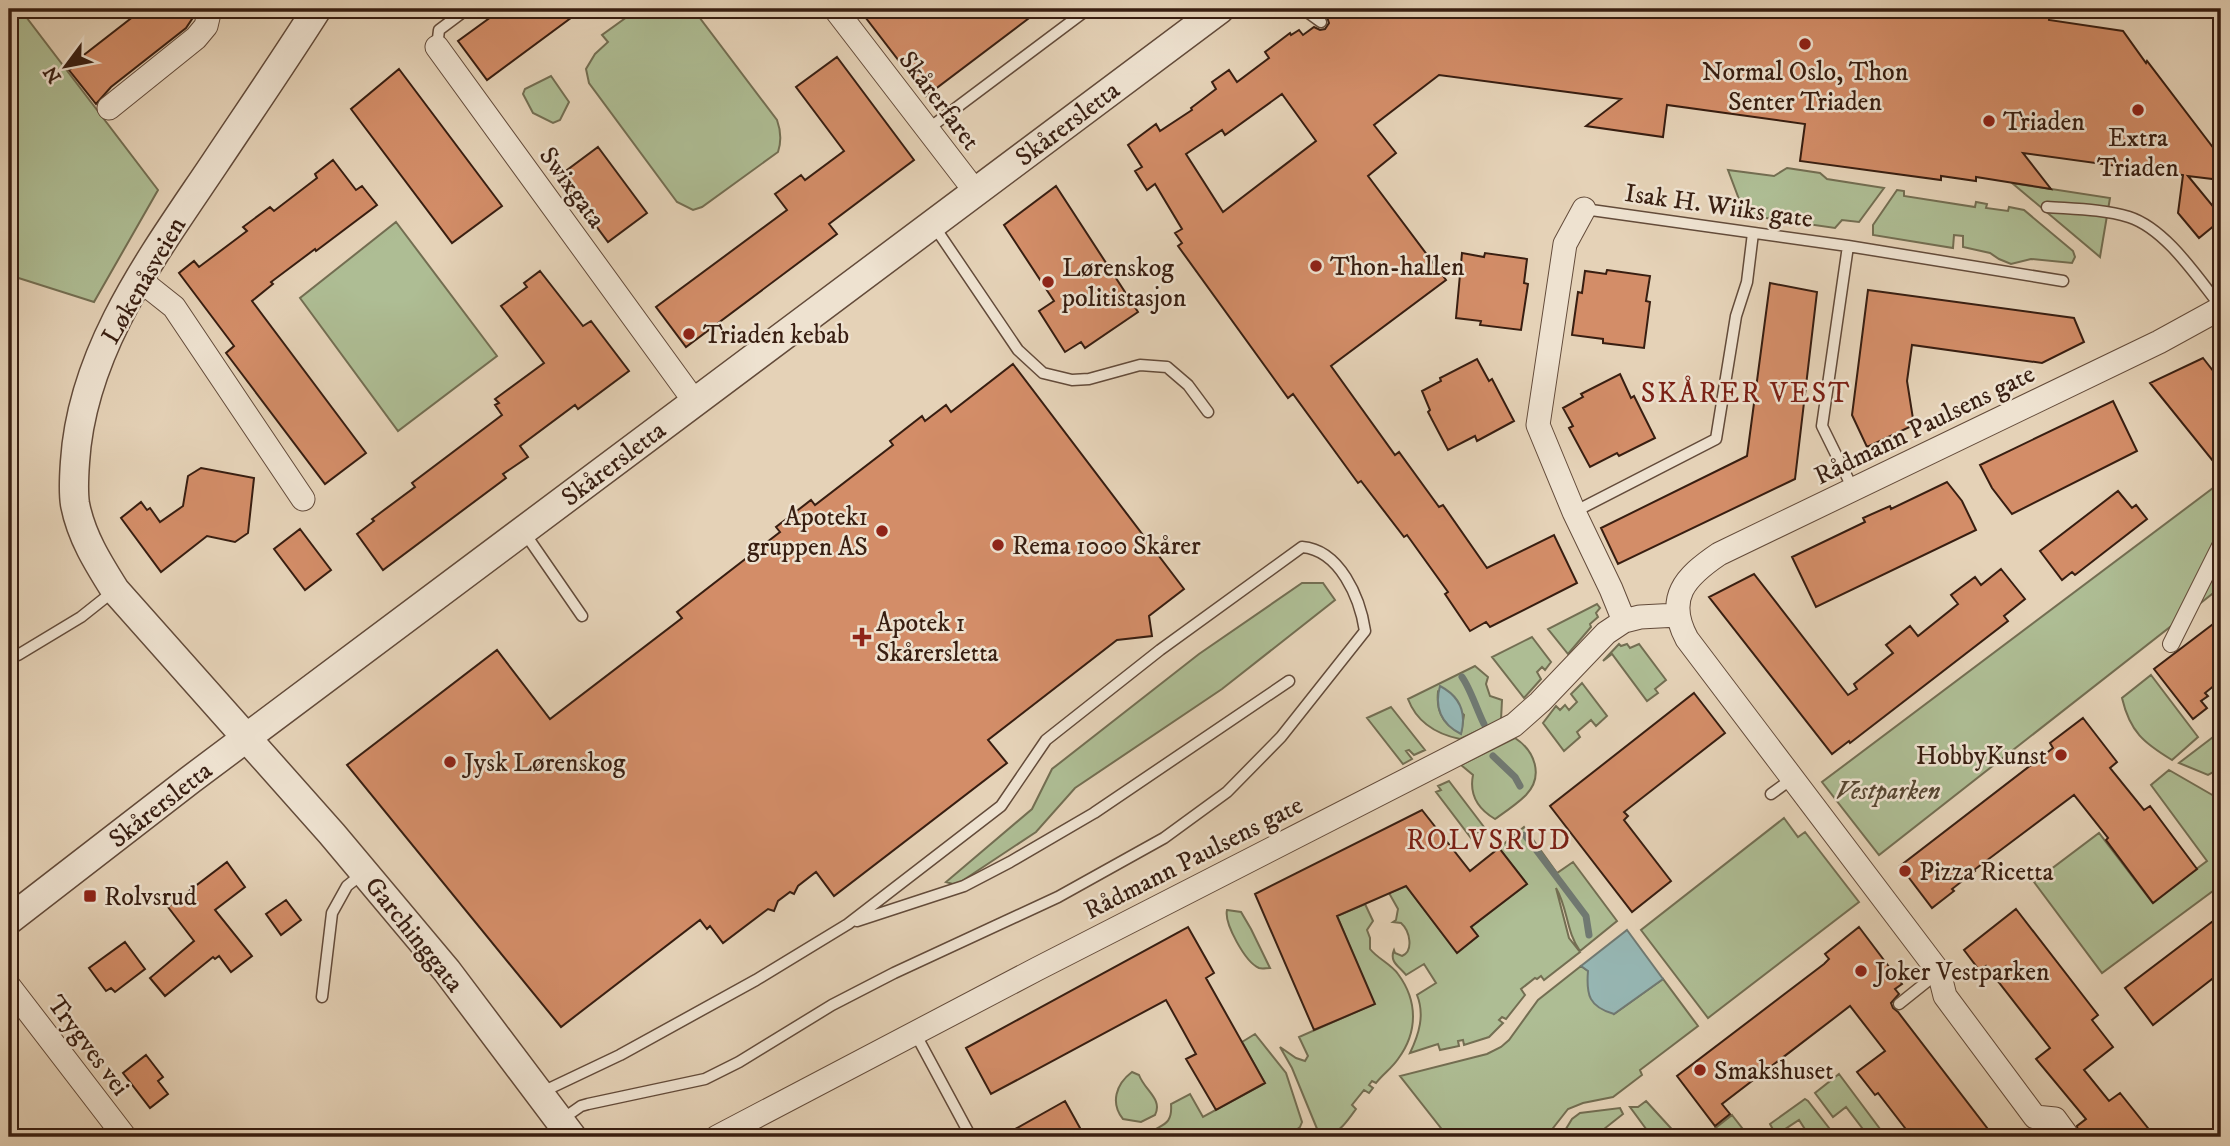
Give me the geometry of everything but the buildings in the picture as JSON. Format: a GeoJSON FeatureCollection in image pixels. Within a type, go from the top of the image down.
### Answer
{"type":"FeatureCollection","features":[{"type":"Feature","properties":{"kind":"street"},"geometry":{"type":"LineString","coordinates":[[109,108],[196,38],[206,26],[210,9]]}},
{"type":"Feature","properties":{"kind":"street","name":"Løkenåsveien"},"geometry":{"type":"LineString","coordinates":[[247,737],[114,590],[82,529],[75,502],[76,449],[85,403],[103,349],[129,296],[317,9]]}},
{"type":"Feature","properties":{"kind":"street","name":"Skårerfaret"},"geometry":{"type":"LineString","coordinates":[[835,9],[975,191]]}},
{"type":"Feature","properties":{"kind":"street","name":"Skårersletta"},"geometry":{"type":"LineString","coordinates":[[9,920],[247,737],[1220,9]]}},
{"type":"Feature","properties":{"kind":"street","name":"Swixgata"},"geometry":{"type":"LineString","coordinates":[[437,47],[695,402]]}},
{"type":"Feature","properties":{"kind":"street"},"geometry":{"type":"LineString","coordinates":[[1584,209],[1565,244],[1538,425],[1624,621],[1640,617],[1680,621],[1692,646],[1939,972],[1945,996],[2035,1116],[2055,1119],[2066,1134]]}},
{"type":"Feature","properties":{"kind":"street"},"geometry":{"type":"LineString","coordinates":[[140,280],[174,307],[303,499]]}},
{"type":"Feature","properties":{"kind":"street","name":"Rådmann Paulsens gate"},"geometry":{"type":"LineString","coordinates":[[1680,621],[1678,599],[1685,583],[1692,574],[1718,554],[2159,342],[2221,307]]}},
{"type":"Feature","properties":{"kind":"street"},"geometry":{"type":"LineString","coordinates":[[2171,644],[2221,544]]}},
{"type":"Feature","properties":{"kind":"street","name":"Rådmann Paulsens gate"},"geometry":{"type":"LineString","coordinates":[[717,1137],[1514,725],[1541,702],[1606,633],[1624,621]]}},
{"type":"Feature","properties":{"kind":"street","name":"Garchinggata"},"geometry":{"type":"LineString","coordinates":[[247,737],[447,971],[567,1129]]}},
{"type":"Feature","properties":{"kind":"street","name":"Trygves vei"},"geometry":{"type":"LineString","coordinates":[[9,986],[125,1137]]}},
{"type":"Feature","properties":{"kind":"lane","name":"Swixgata"},"geometry":{"type":"LineString","coordinates":[[437,47],[439,30],[467,9]]}},
{"type":"Feature","properties":{"kind":"lane"},"geometry":{"type":"LineString","coordinates":[[928,129],[1088,9]]}},
{"type":"Feature","properties":{"kind":"lane"},"geometry":{"type":"LineString","coordinates":[[1303,9],[1321,22],[1320,9]]}},
{"type":"Feature","properties":{"kind":"lane"},"geometry":{"type":"LineString","coordinates":[[2048,207],[2107,212],[2146,224],[2162,237],[2221,307]]}},
{"type":"Feature","properties":{"kind":"lane","name":"Isak H. Wiiks gate"},"geometry":{"type":"LineString","coordinates":[[1584,209],[1848,246],[2063,281]]}},
{"type":"Feature","properties":{"kind":"lane"},"geometry":{"type":"LineString","coordinates":[[932,223],[1018,350],[1043,373],[1072,380],[1089,379],[1140,365],[1167,367],[1188,385],[1208,412]]}},
{"type":"Feature","properties":{"kind":"lane"},"geometry":{"type":"LineString","coordinates":[[1574,512],[1716,439],[1753,233]]}},
{"type":"Feature","properties":{"kind":"lane","name":"Isak H. Wiiks gate"},"geometry":{"type":"LineString","coordinates":[[1848,246],[1822,426],[1853,489]]}},
{"type":"Feature","properties":{"kind":"lane"},"geometry":{"type":"LineString","coordinates":[[523,530],[582,616]]}},
{"type":"Feature","properties":{"kind":"lane"},"geometry":{"type":"LineString","coordinates":[[540,1093],[620,1055],[756,980],[848,924],[1001,806],[1046,740],[1160,650],[1301,547],[1314,548],[1329,559],[1349,582],[1362,611],[1365,631],[1281,737],[1227,792],[1164,838],[1058,897],[894,973],[832,1005],[739,1062],[705,1079],[581,1106],[567,1129]]}},
{"type":"Feature","properties":{"kind":"lane"},"geometry":{"type":"LineString","coordinates":[[18,655],[81,617],[114,590]]}},
{"type":"Feature","properties":{"kind":"lane"},"geometry":{"type":"LineString","coordinates":[[848,924],[964,886],[1010,862],[1094,813],[1289,681]]}},
{"type":"Feature","properties":{"kind":"lane"},"geometry":{"type":"LineString","coordinates":[[1771,794],[1793,778]]}},
{"type":"Feature","properties":{"kind":"lane"},"geometry":{"type":"LineString","coordinates":[[322,997],[332,913],[347,887],[364,872]]}},
{"type":"Feature","properties":{"kind":"lane"},"geometry":{"type":"LineString","coordinates":[[1899,1004],[1939,972]]}},
{"type":"Feature","properties":{"kind":"lane"},"geometry":{"type":"LineString","coordinates":[[915,1033],[971,1137]]}},
{"type":"Feature","properties":{"kind":"green space"},"geometry":{"type":"Polygon","coordinates":[[[9,9],[20,9],[158,190],[94,302],[9,275],[9,9]]]}},
{"type":"Feature","properties":{"kind":"green space"},"geometry":{"type":"Polygon","coordinates":[[[638,9],[693,9],[777,120],[780,132],[778,152],[702,207],[693,210],[677,202],[589,83],[586,69],[595,54],[608,42],[602,35],[638,9]]]}},
{"type":"Feature","properties":{"kind":"green space"},"geometry":{"type":"Polygon","coordinates":[[[551,76],[569,102],[560,120],[553,123],[533,113],[523,94],[525,89],[551,76]]]}},
{"type":"Feature","properties":{"kind":"green space"},"geometry":{"type":"Polygon","coordinates":[[[1787,168],[1820,173],[1827,179],[1884,188],[1859,222],[1842,220],[1835,228],[1745,215],[1728,170],[1774,176],[1787,168]]]}},
{"type":"Feature","properties":{"kind":"green space"},"geometry":{"type":"Polygon","coordinates":[[[2012,183],[2110,198],[2100,257],[2012,183]]]}},
{"type":"Feature","properties":{"kind":"green space"},"geometry":{"type":"Polygon","coordinates":[[[1897,190],[1904,191],[1904,196],[1975,207],[1976,202],[1987,204],[1986,208],[2008,211],[2009,207],[2024,210],[2073,251],[2075,257],[2072,263],[2031,259],[2011,264],[1990,253],[1963,247],[1963,236],[1954,235],[1953,248],[1873,235],[1873,225],[1897,190]]]}},
{"type":"Feature","properties":{"kind":"green space"},"geometry":{"type":"Polygon","coordinates":[[[396,222],[497,356],[398,431],[300,298],[396,222]]]}},
{"type":"Feature","properties":{"kind":"green space","name":"Vestparken"},"geometry":{"type":"Polygon","coordinates":[[[2221,482],[2221,587],[1879,855],[1822,782],[2221,482]]]}},
{"type":"Feature","properties":{"kind":"green space"},"geometry":{"type":"Polygon","coordinates":[[[1302,583],[1323,583],[1335,600],[1222,689],[1075,788],[1036,832],[956,885],[946,882],[1032,809],[1052,769],[1199,654],[1302,583]]]}},
{"type":"Feature","properties":{"kind":"green space"},"geometry":{"type":"Polygon","coordinates":[[[1597,604],[1600,608],[1596,613],[1598,617],[1568,654],[1548,629],[1597,604]]]}},
{"type":"Feature","properties":{"kind":"green space"},"geometry":{"type":"Polygon","coordinates":[[[1532,637],[1551,662],[1545,670],[1542,667],[1537,672],[1541,679],[1524,698],[1492,657],[1532,637]]]}},
{"type":"Feature","properties":{"kind":"green space"},"geometry":{"type":"Polygon","coordinates":[[[1619,644],[1627,644],[1630,648],[1639,644],[1666,680],[1655,689],[1658,693],[1647,701],[1612,654],[1603,661],[1619,644]]]}},
{"type":"Feature","properties":{"kind":"green space"},"geometry":{"type":"Polygon","coordinates":[[[1475,666],[1488,677],[1486,684],[1490,696],[1502,700],[1501,720],[1460,739],[1428,726],[1417,715],[1408,699],[1475,666]],[[1438,692],[1442,717],[1461,733],[1464,715],[1438,692]]]}},
{"type":"Feature","properties":{"kind":"green space"},"geometry":{"type":"Polygon","coordinates":[[[2151,675],[2198,737],[2172,760],[2154,748],[2134,728],[2122,698],[2151,675]]]}},
{"type":"Feature","properties":{"kind":"green space"},"geometry":{"type":"Polygon","coordinates":[[[1582,683],[1607,716],[1596,726],[1591,720],[1577,732],[1580,737],[1564,751],[1543,723],[1556,706],[1560,710],[1565,705],[1569,710],[1577,702],[1571,694],[1582,683]]]}},
{"type":"Feature","properties":{"kind":"green space"},"geometry":{"type":"Polygon","coordinates":[[[1391,707],[1425,750],[1414,755],[1409,750],[1406,751],[1412,759],[1403,764],[1367,718],[1391,707]]]}},
{"type":"Feature","properties":{"kind":"green space"},"geometry":{"type":"Polygon","coordinates":[[[2221,731],[2221,768],[2208,775],[2179,763],[2221,731]]]}},
{"type":"Feature","properties":{"kind":"green space"},"geometry":{"type":"Polygon","coordinates":[[[1515,738],[1532,757],[1535,780],[1526,795],[1495,819],[1476,801],[1472,789],[1473,775],[1461,765],[1515,738]]]}},
{"type":"Feature","properties":{"kind":"green space"},"geometry":{"type":"Polygon","coordinates":[[[2169,770],[2221,800],[2221,885],[2102,973],[2034,882],[2099,833],[2152,902],[2207,861],[2151,785],[2169,770]]]}},
{"type":"Feature","properties":{"kind":"green space"},"geometry":{"type":"Polygon","coordinates":[[[1449,781],[1484,827],[1471,838],[1436,792],[1441,790],[1438,786],[1449,781]]]}},
{"type":"Feature","properties":{"kind":"green space"},"geometry":{"type":"Polygon","coordinates":[[[1784,818],[1798,837],[1805,832],[1859,902],[1708,1018],[1641,930],[1784,818]]]}},
{"type":"Feature","properties":{"kind":"green space"},"geometry":{"type":"Polygon","coordinates":[[[1524,827],[1557,873],[1573,862],[1617,921],[1580,951],[1575,944],[1556,888],[1569,938],[1580,952],[1544,980],[1541,976],[1535,978],[1521,989],[1525,995],[1506,1019],[1502,1017],[1499,1020],[1503,1023],[1489,1037],[1464,1045],[1463,1040],[1458,1041],[1459,1046],[1440,1050],[1438,1044],[1410,1053],[1420,1024],[1421,1010],[1417,995],[1436,983],[1424,964],[1406,975],[1394,961],[1394,950],[1402,956],[1408,950],[1409,941],[1401,923],[1393,922],[1398,909],[1389,893],[1406,886],[1457,952],[1478,936],[1471,927],[1527,884],[1499,848],[1524,827]]]}},
{"type":"Feature","properties":{"kind":"green space"},"geometry":{"type":"Polygon","coordinates":[[[1365,904],[1373,921],[1367,930],[1370,949],[1395,970],[1405,984],[1412,1006],[1412,1027],[1405,1049],[1376,1083],[1372,1081],[1369,1085],[1373,1088],[1369,1093],[1364,1090],[1352,1105],[1356,1109],[1347,1121],[1333,1134],[1328,1136],[1327,1131],[1322,1131],[1320,1136],[1292,1068],[1280,1047],[1305,1061],[1308,1056],[1299,1037],[1374,1004],[1337,916],[1365,904]]]}},
{"type":"Feature","properties":{"kind":"green space"},"geometry":{"type":"Polygon","coordinates":[[[1227,910],[1241,912],[1270,968],[1259,968],[1242,950],[1229,924],[1227,910]]]}},
{"type":"Feature","properties":{"kind":"green space"},"geometry":{"type":"Polygon","coordinates":[[[1581,966],[1588,971],[1614,1014],[1663,979],[1698,1026],[1640,1070],[1642,1075],[1613,1097],[1568,1109],[1546,1137],[1448,1137],[1400,1076],[1487,1054],[1501,1047],[1538,1000],[1581,966]]]}},
{"type":"Feature","properties":{"kind":"green space"},"geometry":{"type":"Polygon","coordinates":[[[1255,1034],[1286,1073],[1302,1122],[1300,1127],[1295,1131],[1251,1137],[1145,1137],[1167,1122],[1171,1104],[1190,1094],[1203,1117],[1265,1083],[1242,1042],[1255,1034]]]}},
{"type":"Feature","properties":{"kind":"green space"},"geometry":{"type":"Polygon","coordinates":[[[1132,1072],[1139,1075],[1157,1104],[1155,1115],[1141,1122],[1123,1119],[1117,1107],[1119,1088],[1132,1072]]]}},
{"type":"Feature","properties":{"kind":"green space"},"geometry":{"type":"Polygon","coordinates":[[[1839,1074],[1886,1137],[1869,1137],[1846,1107],[1833,1117],[1815,1093],[1839,1074]]]}},
{"type":"Feature","properties":{"kind":"green space"},"geometry":{"type":"Polygon","coordinates":[[[1805,1099],[1836,1137],[1810,1137],[1799,1120],[1776,1135],[1770,1124],[1805,1099]]]}},
{"type":"Feature","properties":{"kind":"green space"},"geometry":{"type":"Polygon","coordinates":[[[1646,1101],[1679,1137],[1652,1137],[1630,1107],[1638,1107],[1646,1101]]]}},
{"type":"Feature","properties":{"kind":"green space"},"geometry":{"type":"Polygon","coordinates":[[[1620,1108],[1623,1114],[1598,1137],[1561,1137],[1572,1119],[1580,1113],[1620,1108]]]}},
{"type":"Feature","properties":{"kind":"green space"},"geometry":{"type":"Polygon","coordinates":[[[1732,1115],[1742,1128],[1736,1134],[1738,1137],[1704,1137],[1732,1115]]]}},
{"type":"Feature","properties":{"kind":"water"},"geometry":{"type":"Polygon","coordinates":[[[1440,686],[1457,700],[1460,706],[1463,719],[1461,734],[1448,725],[1441,714],[1438,701],[1440,686]]]}},
{"type":"Feature","properties":{"kind":"water"},"geometry":{"type":"Polygon","coordinates":[[[1627,930],[1663,979],[1614,1014],[1594,1004],[1589,993],[1588,971],[1581,966],[1627,930]]]}},
{"type":"Feature","properties":{"kind":"waterway"},"geometry":{"type":"LineString","coordinates":[[1462,677],[1484,724]]}},
{"type":"Feature","properties":{"kind":"waterway"},"geometry":{"type":"LineString","coordinates":[[1493,756],[1515,777],[1520,786]]}},
{"type":"Feature","properties":{"kind":"waterway"},"geometry":{"type":"LineString","coordinates":[[1525,835],[1586,916],[1589,935]]}},
{"type":"Feature","properties":{"kind":"place","name":"Normal Oslo, Thon Senter Triaden"},"geometry":{"type":"Point","coordinates":[1805,44]}},
{"type":"Feature","properties":{"kind":"place","name":"Extra Triaden"},"geometry":{"type":"Point","coordinates":[2138,110]}},
{"type":"Feature","properties":{"kind":"place","name":"Triaden"},"geometry":{"type":"Point","coordinates":[1989,121]}},
{"type":"Feature","properties":{"kind":"place","name":"Thon-hallen"},"geometry":{"type":"Point","coordinates":[1316,266]}},
{"type":"Feature","properties":{"kind":"place","name":"Lørenskog politistasjon"},"geometry":{"type":"Point","coordinates":[1048,282]}},
{"type":"Feature","properties":{"kind":"place","name":"Triaden kebab"},"geometry":{"type":"Point","coordinates":[689,334]}},
{"type":"Feature","properties":{"kind":"place","name":"Apotek1 gruppen AS"},"geometry":{"type":"Point","coordinates":[882,531]}},
{"type":"Feature","properties":{"kind":"place","name":"Rema 1000 Skårer"},"geometry":{"type":"Point","coordinates":[998,545]}},
{"type":"Feature","properties":{"kind":"place","name":"Apotek 1 Skårersletta"},"geometry":{"type":"Point","coordinates":[862,637]}},
{"type":"Feature","properties":{"kind":"place","name":"HobbyKunst"},"geometry":{"type":"Point","coordinates":[2061,755]}},
{"type":"Feature","properties":{"kind":"place","name":"Jysk Lørenskog"},"geometry":{"type":"Point","coordinates":[450,762]}},
{"type":"Feature","properties":{"kind":"place","name":"Pizza Ricetta"},"geometry":{"type":"Point","coordinates":[1905,871]}},
{"type":"Feature","properties":{"kind":"place","name":"Rolvsrud"},"geometry":{"type":"Point","coordinates":[90,896]}},
{"type":"Feature","properties":{"kind":"place","name":"Joker Vestparken"},"geometry":{"type":"Point","coordinates":[1861,971]}},
{"type":"Feature","properties":{"kind":"place","name":"Smakshuset"},"geometry":{"type":"Point","coordinates":[1700,1070]}},
{"type":"Feature","properties":{"kind":"district","name":"SKÅRER VEST"},"geometry":{"type":"Point","coordinates":[1746,392]}},
{"type":"Feature","properties":{"kind":"district","name":"ROLVSRUD"},"geometry":{"type":"Point","coordinates":[1489,839]}}]}
